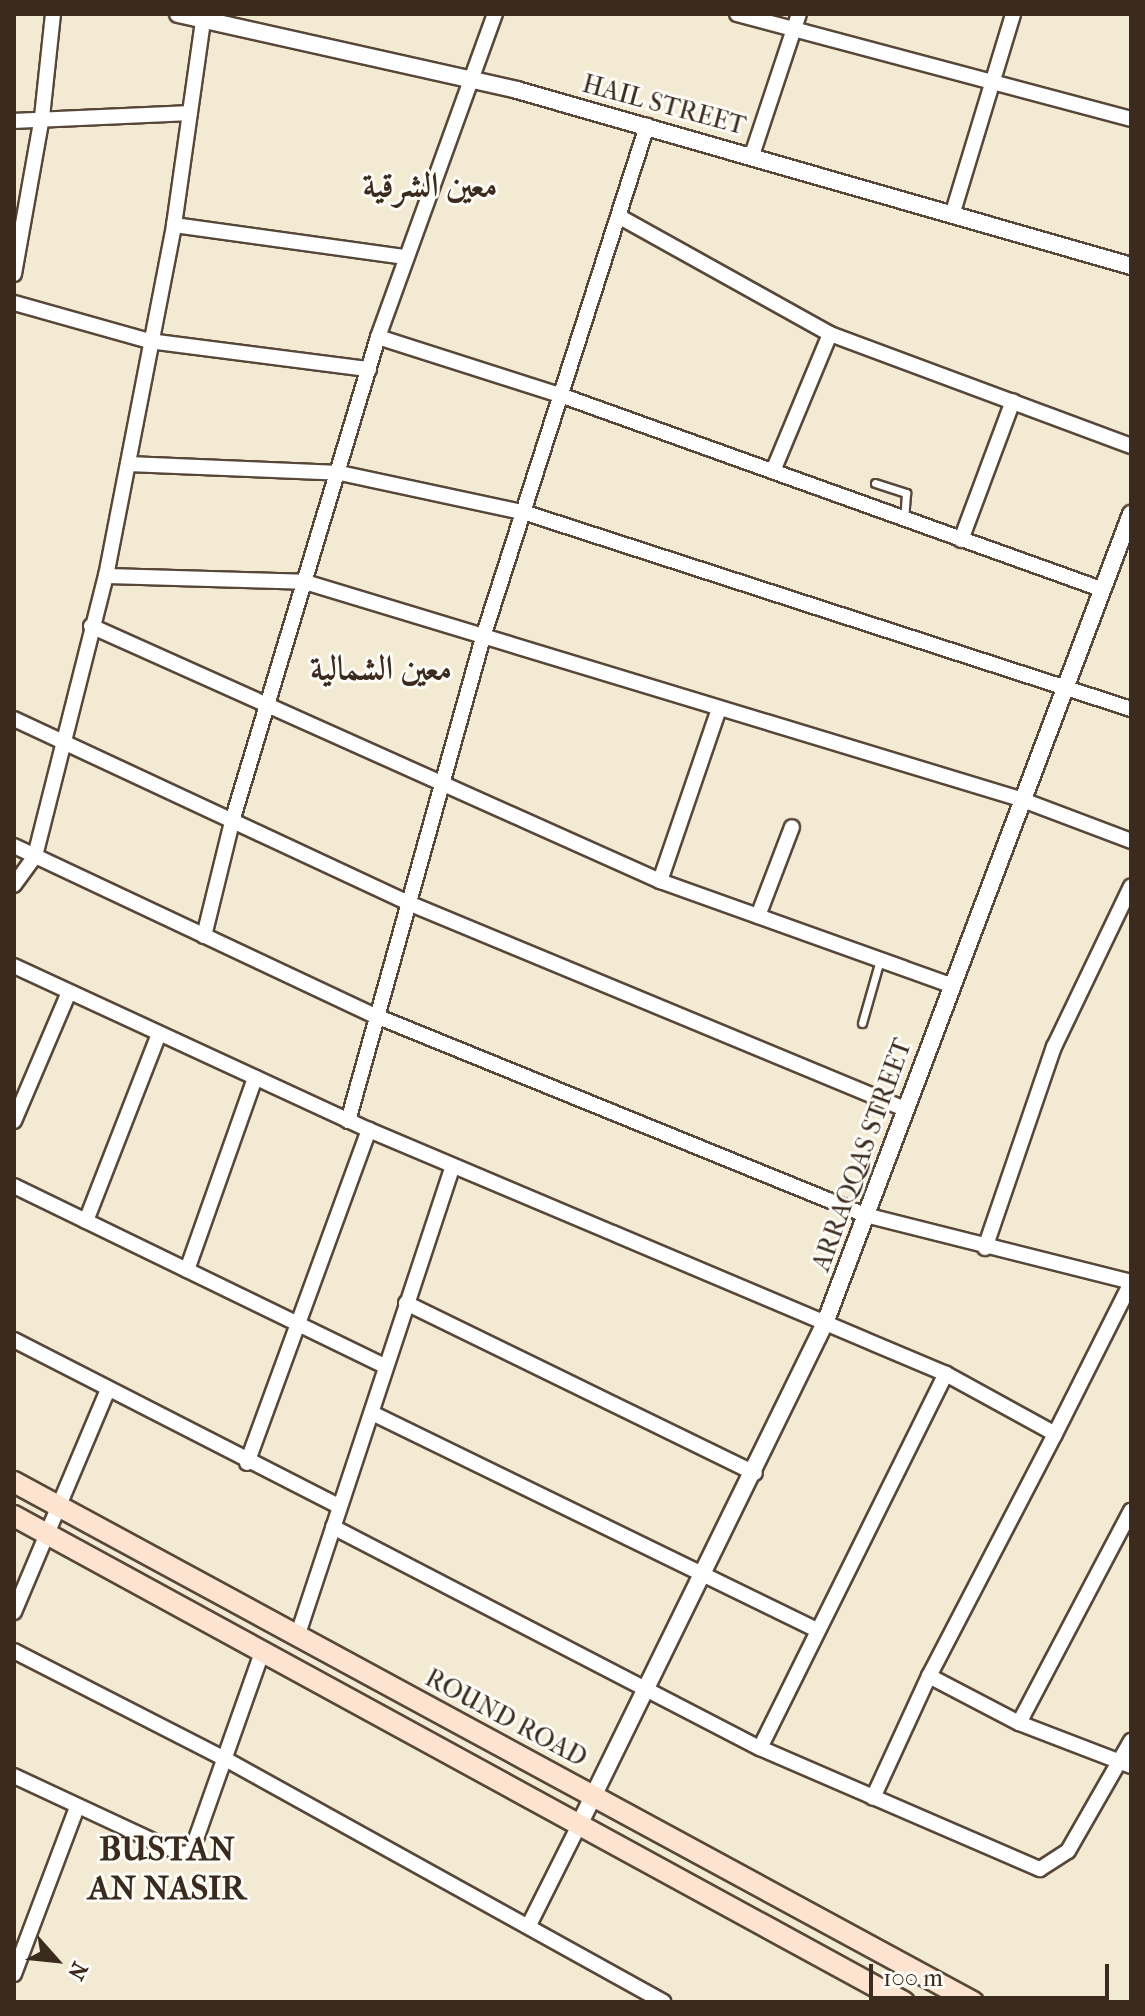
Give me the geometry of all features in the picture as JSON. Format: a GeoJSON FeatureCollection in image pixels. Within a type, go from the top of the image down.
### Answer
{"type":"FeatureCollection","features":[{"type":"Feature","properties":{"kind":"main road","name":"ROUND ROAD"},"geometry":{"type":"LineString","coordinates":[[14,1482],[973,2002]]}},
{"type":"Feature","properties":{"kind":"main road"},"geometry":{"type":"LineString","coordinates":[[14,1516],[904,2002]]}},
{"type":"Feature","properties":{"kind":"street"},"geometry":{"type":"LineString","coordinates":[[14,274],[16,248],[42,117],[53,14]]}},
{"type":"Feature","properties":{"kind":"street","name":"HAIL STREET"},"geometry":{"type":"LineString","coordinates":[[178,14],[468,79],[647,126],[953,212],[1131,266]]}},
{"type":"Feature","properties":{"kind":"street"},"geometry":{"type":"LineString","coordinates":[[204,936],[233,818],[340,473],[378,337],[468,79],[495,14]]}},
{"type":"Feature","properties":{"kind":"street"},"geometry":{"type":"LineString","coordinates":[[737,14],[990,85],[1131,119]]}},
{"type":"Feature","properties":{"kind":"street"},"geometry":{"type":"LineString","coordinates":[[752,155],[799,14]]}},
{"type":"Feature","properties":{"kind":"street"},"geometry":{"type":"LineString","coordinates":[[953,212],[1013,14]]}},
{"type":"Feature","properties":{"kind":"street"},"geometry":{"type":"LineString","coordinates":[[14,885],[35,856],[106,576],[149,341],[174,225],[203,21]]}},
{"type":"Feature","properties":{"kind":"street"},"geometry":{"type":"LineString","coordinates":[[14,121],[42,117],[190,113]]}},
{"type":"Feature","properties":{"kind":"street"},"geometry":{"type":"LineString","coordinates":[[348,1121],[406,902],[484,634],[526,513],[560,395],[647,126]]}},
{"type":"Feature","properties":{"kind":"street"},"geometry":{"type":"LineString","coordinates":[[620,217],[830,334],[1131,446]]}},
{"type":"Feature","properties":{"kind":"street"},"geometry":{"type":"LineString","coordinates":[[174,225],[406,257]]}},
{"type":"Feature","properties":{"kind":"street"},"geometry":{"type":"LineString","coordinates":[[14,303],[149,341],[369,369]]}},
{"type":"Feature","properties":{"kind":"street"},"geometry":{"type":"LineString","coordinates":[[773,471],[830,334]]}},
{"type":"Feature","properties":{"kind":"street"},"geometry":{"type":"LineString","coordinates":[[378,337],[560,395],[1101,589]]}},
{"type":"Feature","properties":{"kind":"street"},"geometry":{"type":"LineString","coordinates":[[961,540],[1013,401]]}},
{"type":"Feature","properties":{"kind":"street"},"geometry":{"type":"LineString","coordinates":[[128,464],[340,473],[526,513],[1131,709]]}},
{"type":"Feature","properties":{"kind":"street","name":"ARRAQQAS STREET"},"geometry":{"type":"LineString","coordinates":[[580,1823],[648,1692],[825,1323],[1063,685],[1130,518]]}},
{"type":"Feature","properties":{"kind":"street"},"geometry":{"type":"LineString","coordinates":[[106,576],[305,582],[1020,799],[1131,841]]}},
{"type":"Feature","properties":{"kind":"street"},"geometry":{"type":"LineString","coordinates":[[91,626],[660,881],[950,985]]}},
{"type":"Feature","properties":{"kind":"street"},"geometry":{"type":"LineString","coordinates":[[660,881],[719,709]]}},
{"type":"Feature","properties":{"kind":"street"},"geometry":{"type":"LineString","coordinates":[[14,719],[233,818],[406,902],[905,1109]]}},
{"type":"Feature","properties":{"kind":"street"},"geometry":{"type":"LineString","coordinates":[[758,916],[792,827]]}},
{"type":"Feature","properties":{"kind":"street"},"geometry":{"type":"LineString","coordinates":[[14,846],[376,1016],[865,1215],[985,1248],[1131,1282],[929,1676],[873,1798]]}},
{"type":"Feature","properties":{"kind":"street"},"geometry":{"type":"LineString","coordinates":[[985,1248],[1054,1047],[1131,886]]}},
{"type":"Feature","properties":{"kind":"street"},"geometry":{"type":"LineString","coordinates":[[14,966],[348,1121],[946,1374],[1055,1434]]}},
{"type":"Feature","properties":{"kind":"street"},"geometry":{"type":"LineString","coordinates":[[14,1121],[69,992]]}},
{"type":"Feature","properties":{"kind":"street"},"geometry":{"type":"LineString","coordinates":[[86,1221],[159,1034]]}},
{"type":"Feature","properties":{"kind":"street"},"geometry":{"type":"LineString","coordinates":[[187,1270],[255,1078]]}},
{"type":"Feature","properties":{"kind":"street"},"geometry":{"type":"LineString","coordinates":[[247,1463],[369,1130]]}},
{"type":"Feature","properties":{"kind":"street"},"geometry":{"type":"LineString","coordinates":[[297,1637],[453,1166]]}},
{"type":"Feature","properties":{"kind":"street"},"geometry":{"type":"LineString","coordinates":[[14,1186],[385,1366]]}},
{"type":"Feature","properties":{"kind":"street"},"geometry":{"type":"LineString","coordinates":[[406,1303],[755,1473]]}},
{"type":"Feature","properties":{"kind":"street"},"geometry":{"type":"LineString","coordinates":[[14,1340],[247,1463],[338,1506]]}},
{"type":"Feature","properties":{"kind":"street"},"geometry":{"type":"LineString","coordinates":[[760,1748],[816,1630],[946,1374]]}},
{"type":"Feature","properties":{"kind":"street"},"geometry":{"type":"LineString","coordinates":[[14,1612],[56,1504],[108,1389]]}},
{"type":"Feature","properties":{"kind":"street"},"geometry":{"type":"LineString","coordinates":[[372,1413],[816,1630]]}},
{"type":"Feature","properties":{"kind":"street"},"geometry":{"type":"LineString","coordinates":[[1019,1723],[1131,1511]]}},
{"type":"Feature","properties":{"kind":"street"},"geometry":{"type":"LineString","coordinates":[[333,1527],[760,1748],[1040,1869],[1068,1851],[1126,1764],[1131,1741]]}},
{"type":"Feature","properties":{"kind":"street"},"geometry":{"type":"LineString","coordinates":[[14,1651],[227,1760],[663,2002]]}},
{"type":"Feature","properties":{"kind":"street"},"geometry":{"type":"LineString","coordinates":[[14,1776],[181,1854],[191,1853],[227,1760],[262,1652]]}},
{"type":"Feature","properties":{"kind":"street"},"geometry":{"type":"LineString","coordinates":[[929,1676],[1019,1723],[1126,1764]]}},
{"type":"Feature","properties":{"kind":"street"},"geometry":{"type":"LineString","coordinates":[[14,1974],[77,1807]]}},
{"type":"Feature","properties":{"kind":"street"},"geometry":{"type":"LineString","coordinates":[[529,1925],[580,1823]]}},
{"type":"Feature","properties":{"kind":"lane"},"geometry":{"type":"LineString","coordinates":[[875,483],[906,493],[904,519]]}},
{"type":"Feature","properties":{"kind":"lane"},"geometry":{"type":"LineString","coordinates":[[862,1023],[880,960]]}},
{"type":"Feature","properties":{"kind":"district","name":"معين الشرقية"},"geometry":{"type":"Point","coordinates":[430,186]}},
{"type":"Feature","properties":{"kind":"district","name":"معين الشمالية"},"geometry":{"type":"Point","coordinates":[381,669]}},
{"type":"Feature","properties":{"kind":"district","name":"BUSTAN AN NASIR"},"geometry":{"type":"Point","coordinates":[167,1868]}}]}
